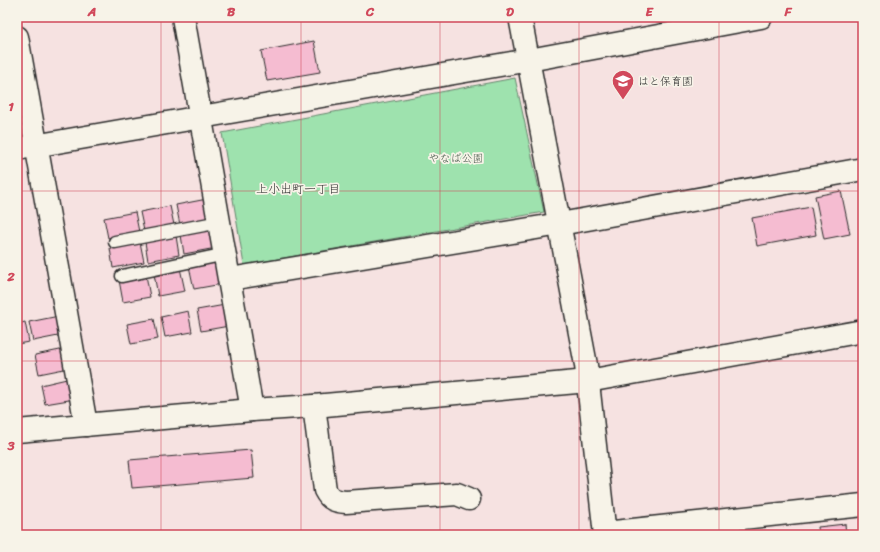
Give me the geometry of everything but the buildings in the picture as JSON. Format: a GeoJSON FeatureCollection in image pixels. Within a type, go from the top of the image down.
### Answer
{"type":"FeatureCollection","features":[{"type":"Feature","properties":{"kind":"street"},"geometry":{"type":"LineString","coordinates":[[183,17],[226,254],[252,410]]}},
{"type":"Feature","properties":{"kind":"street"},"geometry":{"type":"LineString","coordinates":[[520,17],[560,224],[588,381],[605,534],[863,505]]}},
{"type":"Feature","properties":{"kind":"street"},"geometry":{"type":"LineString","coordinates":[[27,147],[529,60],[761,17]]}},
{"type":"Feature","properties":{"kind":"street"},"geometry":{"type":"LineString","coordinates":[[17,37],[27,147],[86,424]]}},
{"type":"Feature","properties":{"kind":"street"},"geometry":{"type":"LineString","coordinates":[[230,279],[560,224],[863,169]]}},
{"type":"Feature","properties":{"kind":"street"},"geometry":{"type":"LineString","coordinates":[[17,431],[588,381],[863,331]]}},
{"type":"Feature","properties":{"kind":"street"},"geometry":{"type":"LineString","coordinates":[[314,406],[325,490],[328,497],[335,501],[346,502],[457,494],[470,499]]}},
{"type":"Feature","properties":{"kind":"lane"},"geometry":{"type":"LineString","coordinates":[[115,242],[220,222]]}},
{"type":"Feature","properties":{"kind":"lane"},"geometry":{"type":"LineString","coordinates":[[122,276],[226,254]]}},
{"type":"Feature","properties":{"kind":"green space","name":"やなば公園"},"geometry":{"type":"Polygon","coordinates":[[[515,78],[544,212],[244,265],[222,133],[515,78]]]}},
{"type":"Feature","properties":{"kind":"place","name":"はと保育園"},"geometry":{"type":"Point","coordinates":[623,100]}},
{"type":"Feature","properties":{"kind":"district","name":"上小出町一丁目"},"geometry":{"type":"Point","coordinates":[298,189]}}]}
